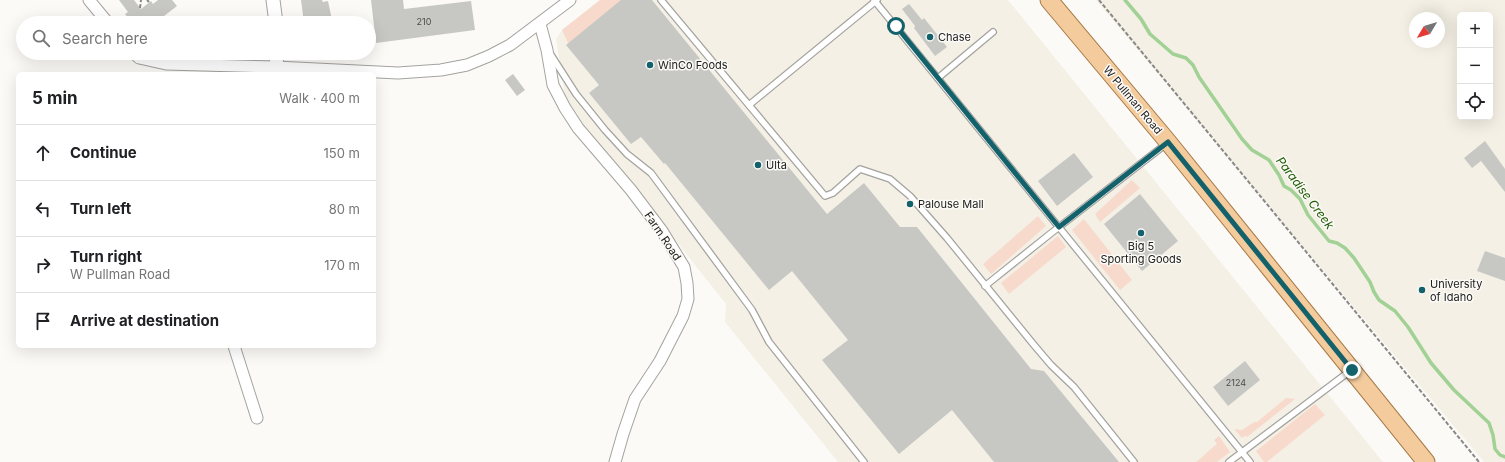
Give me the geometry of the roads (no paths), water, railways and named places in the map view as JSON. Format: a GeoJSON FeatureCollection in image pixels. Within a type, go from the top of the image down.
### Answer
{"type":"FeatureCollection","features":[{"type":"Feature","properties":{"kind":"main road","name":"W Pullman Road"},"geometry":{"type":"LineString","coordinates":[[1049,0],[1168,142],[1426,462]]}},
{"type":"Feature","properties":{"kind":"street"},"geometry":{"type":"LineString","coordinates":[[89,0],[102,16]]}},
{"type":"Feature","properties":{"kind":"street"},"geometry":{"type":"LineString","coordinates":[[273,0],[275,16]]}},
{"type":"Feature","properties":{"kind":"street"},"geometry":{"type":"LineString","coordinates":[[376,72],[398,73],[441,70],[466,65],[489,56],[510,45],[570,0]]}},
{"type":"Feature","properties":{"kind":"street","name":"Farm Road"},"geometry":{"type":"LineString","coordinates":[[540,24],[548,50],[553,85],[565,108],[578,128],[631,190],[662,231],[684,267],[687,283],[688,299],[683,316],[660,361],[635,399],[615,462]]}},
{"type":"Feature","properties":{"kind":"street"},"geometry":{"type":"LineString","coordinates":[[148,60],[166,64],[276,70],[357,72]]}},
{"type":"Feature","properties":{"kind":"street"},"geometry":{"type":"LineString","coordinates":[[235,348],[257,418]]}},
{"type":"Feature","properties":{"kind":"lane"},"geometry":{"type":"LineString","coordinates":[[661,0],[825,196],[833,192],[860,169],[890,179],[910,196],[947,238],[985,286],[1052,365],[1074,387],[1134,462]]}},
{"type":"Feature","properties":{"kind":"lane"},"geometry":{"type":"LineString","coordinates":[[750,106],[876,1],[1243,451],[1250,462]]}},
{"type":"Feature","properties":{"kind":"lane"},"geometry":{"type":"LineString","coordinates":[[938,78],[993,32]]}},
{"type":"Feature","properties":{"kind":"lane"},"geometry":{"type":"LineString","coordinates":[[548,50],[576,94],[605,130],[627,154],[652,173],[752,310],[769,342],[864,462]]}},
{"type":"Feature","properties":{"kind":"lane"},"geometry":{"type":"LineString","coordinates":[[985,286],[1168,142]]}},
{"type":"Feature","properties":{"kind":"lane"},"geometry":{"type":"LineString","coordinates":[[1229,462],[1352,370]]}},
{"type":"Feature","properties":{"kind":"waterway","name":"Paradise Creek"},"geometry":{"type":"LineString","coordinates":[[1125,0],[1141,19],[1150,34],[1173,54],[1186,58],[1193,65],[1199,77],[1242,139],[1252,150],[1269,160],[1284,186],[1291,190],[1300,199],[1308,215],[1329,241],[1337,243],[1345,248],[1354,258],[1370,282],[1379,300],[1395,311],[1408,327],[1431,363],[1454,390],[1489,423],[1495,449],[1500,455],[1505,457]]}},
{"type":"Feature","properties":{"kind":"place","name":"Chase"},"geometry":{"type":"Point","coordinates":[930,37]}},
{"type":"Feature","properties":{"kind":"place","name":"WinCo Foods"},"geometry":{"type":"Point","coordinates":[650,65]}},
{"type":"Feature","properties":{"kind":"place","name":"Ulta"},"geometry":{"type":"Point","coordinates":[758,165]}},
{"type":"Feature","properties":{"kind":"place","name":"Palouse Mall"},"geometry":{"type":"Point","coordinates":[910,204]}},
{"type":"Feature","properties":{"kind":"place","name":"Big 5 Sporting Goods"},"geometry":{"type":"Point","coordinates":[1141,233]}},
{"type":"Feature","properties":{"kind":"place","name":"University of Idaho"},"geometry":{"type":"Point","coordinates":[1422,290]}}]}
